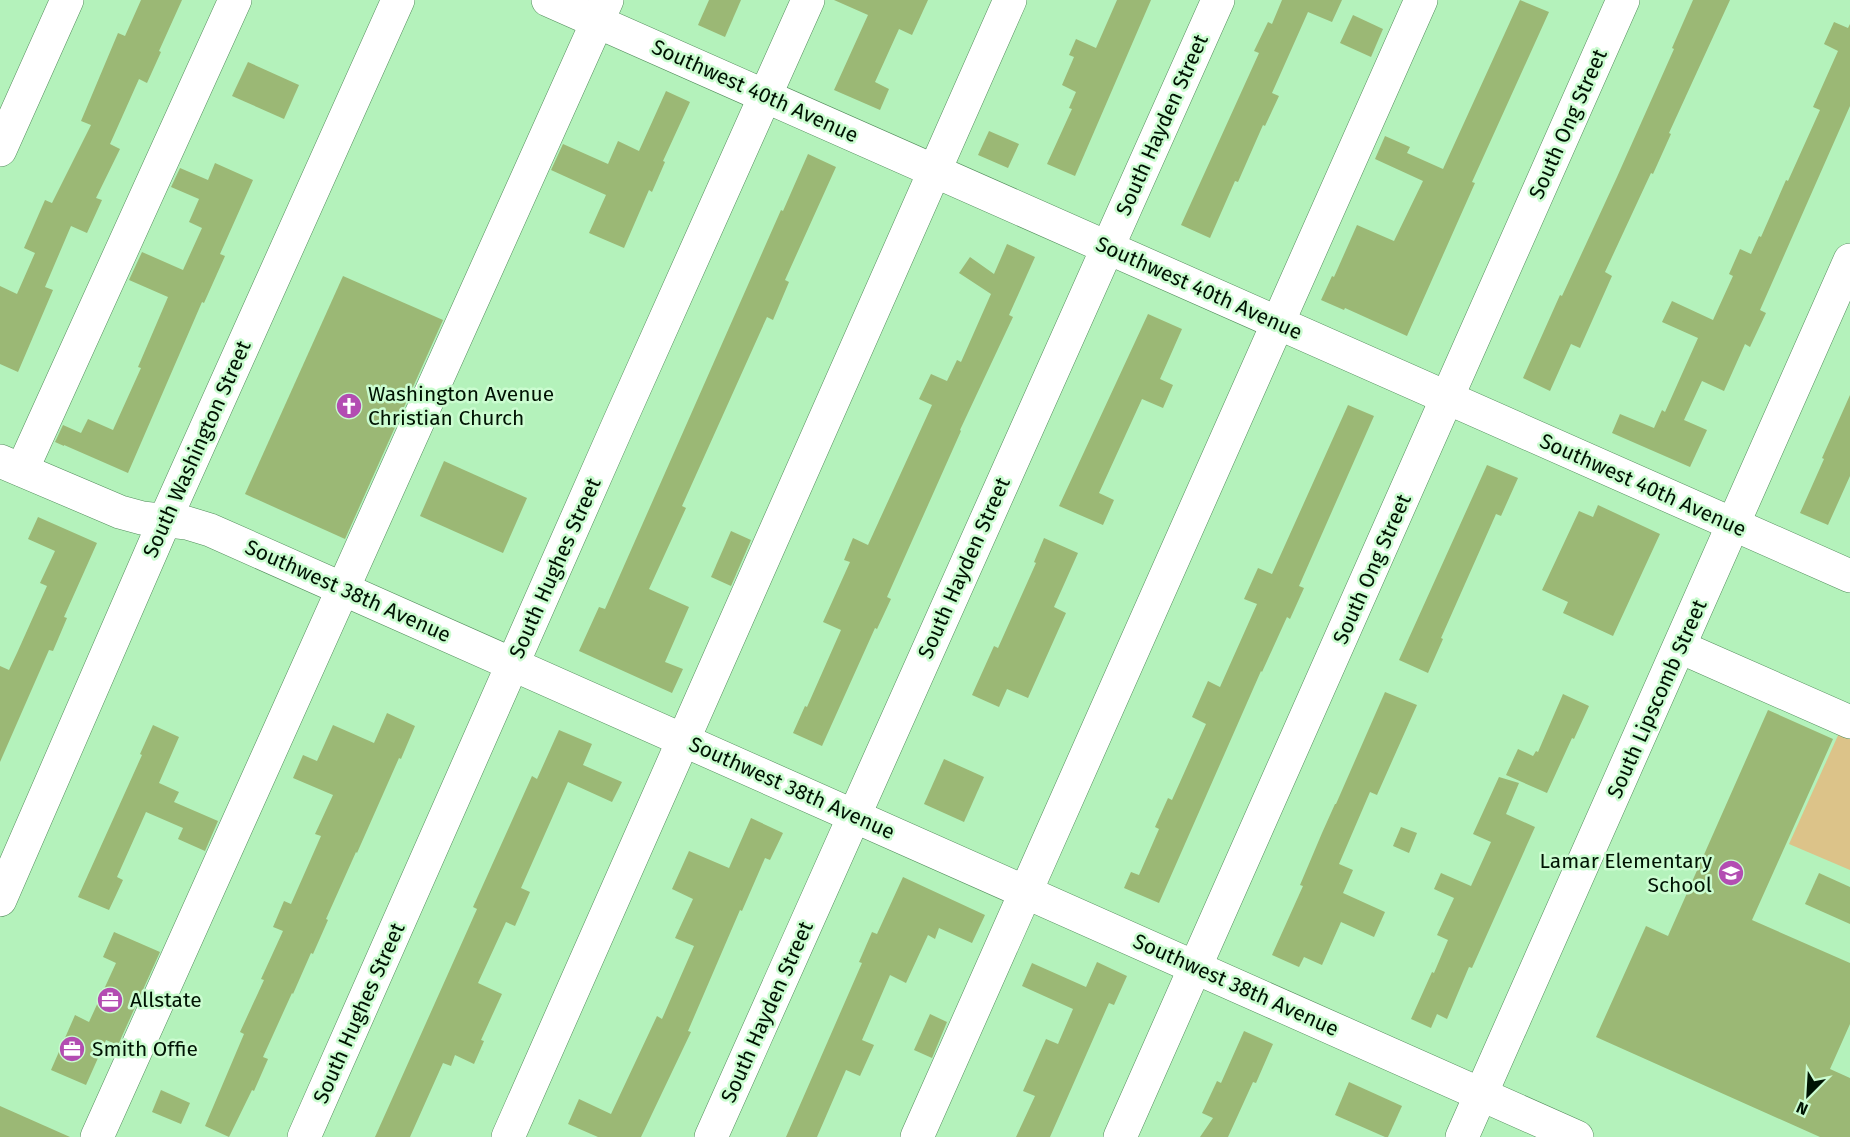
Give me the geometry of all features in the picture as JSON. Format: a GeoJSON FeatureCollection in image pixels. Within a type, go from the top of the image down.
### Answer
{"type":"FeatureCollection","features":[{"type":"Feature","properties":{"kind":"street"},"geometry":{"type":"LineString","coordinates":[[0,150],[67,0]]}},
{"type":"Feature","properties":{"kind":"street"},"geometry":{"type":"LineString","coordinates":[[11,465],[235,0]]}},
{"type":"Feature","properties":{"kind":"street","name":"South Washington Street"},"geometry":{"type":"LineString","coordinates":[[0,900],[10,849],[165,520],[398,0]]}},
{"type":"Feature","properties":{"kind":"street","name":"Southwest 40th Avenue"},"geometry":{"type":"LineString","coordinates":[[548,0],[602,11],[765,96],[1850,576]]}},
{"type":"Feature","properties":{"kind":"street","name":"South Hughes Street"},"geometry":{"type":"LineString","coordinates":[[304,1137],[622,414],[808,0]]}},
{"type":"Feature","properties":{"kind":"street"},"geometry":{"type":"LineString","coordinates":[[508,1137],[1010,0]]}},
{"type":"Feature","properties":{"kind":"street","name":"South Hayden Street"},"geometry":{"type":"LineString","coordinates":[[711,1137],[1218,0]]}},
{"type":"Feature","properties":{"kind":"street"},"geometry":{"type":"LineString","coordinates":[[917,1137],[1421,0]]}},
{"type":"Feature","properties":{"kind":"street","name":"South Ong Street"},"geometry":{"type":"LineString","coordinates":[[1120,1137],[1623,0]]}},
{"type":"Feature","properties":{"kind":"street"},"geometry":{"type":"LineString","coordinates":[[97,1137],[602,11]]}},
{"type":"Feature","properties":{"kind":"street","name":"South Lipscomb Street"},"geometry":{"type":"LineString","coordinates":[[1462,1137],[1850,260]]}},
{"type":"Feature","properties":{"kind":"street","name":"Southwest 38th Avenue"},"geometry":{"type":"LineString","coordinates":[[11,465],[120,512],[142,518],[187,523],[210,530],[1577,1137]]}},
{"type":"Feature","properties":{"kind":"street"},"geometry":{"type":"LineString","coordinates":[[1680,647],[1850,722]]}},
{"type":"Feature","properties":{"kind":"shaded area"},"geometry":{"type":"Polygon","coordinates":[[[1840,731],[1850,735],[1850,870],[1789,844],[1840,731]]]}},
{"type":"Feature","properties":{"kind":"building"},"geometry":{"type":"Polygon","coordinates":[[[141,0],[182,0],[147,83],[139,79],[110,144],[120,149],[96,198],[102,200],[87,233],[71,226],[45,287],[53,290],[18,372],[0,364],[0,286],[17,294],[35,253],[24,248],[45,200],[52,203],[91,125],[81,121],[118,33],[125,36],[141,0]]]}},
{"type":"Feature","properties":{"kind":"building"},"geometry":{"type":"Polygon","coordinates":[[[709,0],[741,0],[725,37],[698,25],[709,0]]]}},
{"type":"Feature","properties":{"kind":"building"},"geometry":{"type":"Polygon","coordinates":[[[834,0],[928,0],[912,35],[899,29],[875,82],[889,89],[880,110],[834,90],[868,15],[834,0]]]}},
{"type":"Feature","properties":{"kind":"building"},"geometry":{"type":"Polygon","coordinates":[[[1117,0],[1151,0],[1075,176],[1047,164],[1072,109],[1069,108],[1076,92],[1062,85],[1074,57],[1069,55],[1076,39],[1096,48],[1117,0]]]}},
{"type":"Feature","properties":{"kind":"building"},"geometry":{"type":"Polygon","coordinates":[[[1282,0],[1342,0],[1332,22],[1308,12],[1272,93],[1279,96],[1265,126],[1263,125],[1238,182],[1235,181],[1210,238],[1181,225],[1259,53],[1254,51],[1268,22],[1272,24],[1282,0]]]}},
{"type":"Feature","properties":{"kind":"building"},"geometry":{"type":"Polygon","coordinates":[[[1520,0],[1549,12],[1472,182],[1475,183],[1407,336],[1345,308],[1344,310],[1321,300],[1357,225],[1394,241],[1423,181],[1375,159],[1385,136],[1410,147],[1407,153],[1443,169],[1520,0]]]}},
{"type":"Feature","properties":{"kind":"building"},"geometry":{"type":"Polygon","coordinates":[[[1693,0],[1730,0],[1669,133],[1671,134],[1653,174],[1651,173],[1605,272],[1612,276],[1580,348],[1571,344],[1550,391],[1523,378],[1617,177],[1674,49],[1672,48],[1693,0]]]}},
{"type":"Feature","properties":{"kind":"building"},"geometry":{"type":"Polygon","coordinates":[[[1353,15],[1383,29],[1371,57],[1340,43],[1353,15]]]}},
{"type":"Feature","properties":{"kind":"building"},"geometry":{"type":"Polygon","coordinates":[[[1834,22],[1848,28],[1850,24],[1850,106],[1760,310],[1766,313],[1750,347],[1745,344],[1724,391],[1702,381],[1684,420],[1707,430],[1690,467],[1612,433],[1620,414],[1654,428],[1662,410],[1665,412],[1698,338],[1662,322],[1672,301],[1713,320],[1733,276],[1729,274],[1740,249],[1751,254],[1759,236],[1761,237],[1820,110],[1813,107],[1838,51],[1824,44],[1834,22]]]}},
{"type":"Feature","properties":{"kind":"building"},"geometry":{"type":"Polygon","coordinates":[[[248,62],[299,85],[284,119],[232,96],[248,62]]]}},
{"type":"Feature","properties":{"kind":"building"},"geometry":{"type":"Polygon","coordinates":[[[666,91],[690,102],[663,161],[665,162],[652,192],[649,190],[624,248],[589,233],[606,195],[551,170],[563,144],[608,164],[618,141],[639,151],[666,91]]]}},
{"type":"Feature","properties":{"kind":"building"},"geometry":{"type":"Polygon","coordinates":[[[989,131],[1019,144],[1008,168],[978,155],[989,131]]]}},
{"type":"Feature","properties":{"kind":"building"},"geometry":{"type":"Polygon","coordinates":[[[808,154],[836,167],[785,280],[789,282],[773,320],[767,317],[682,506],[686,508],[649,589],[689,607],[665,662],[683,669],[672,693],[579,651],[599,607],[605,609],[781,210],[783,211],[808,154]]]}},
{"type":"Feature","properties":{"kind":"building"},"geometry":{"type":"Polygon","coordinates":[[[215,163],[253,180],[220,254],[225,256],[204,303],[202,302],[128,473],[55,442],[63,425],[81,433],[88,419],[113,430],[141,368],[138,367],[168,297],[129,280],[142,252],[183,270],[202,228],[189,222],[199,199],[171,187],[180,168],[208,180],[215,163]]]}},
{"type":"Feature","properties":{"kind":"building"},"geometry":{"type":"Polygon","coordinates":[[[1007,244],[1035,257],[1009,315],[1013,317],[960,430],[887,597],[891,599],[877,629],[875,628],[822,746],[793,733],[841,630],[823,622],[850,562],[844,560],[853,538],[868,545],[932,405],[919,399],[931,374],[947,381],[957,360],[961,362],[991,294],[959,273],[970,257],[994,274],[1007,244]]]}},
{"type":"Feature","properties":{"kind":"building"},"geometry":{"type":"Polygon","coordinates":[[[343,276],[443,320],[345,539],[245,494],[343,276]]]}},
{"type":"Feature","properties":{"kind":"building"},"geometry":{"type":"Polygon","coordinates":[[[1148,314],[1182,329],[1160,379],[1173,385],[1163,408],[1142,399],[1099,493],[1114,500],[1103,525],[1059,506],[1148,314]]]}},
{"type":"Feature","properties":{"kind":"building"},"geometry":{"type":"Polygon","coordinates":[[[1850,395],[1850,476],[1828,525],[1800,513],[1850,395]]]}},
{"type":"Feature","properties":{"kind":"building"},"geometry":{"type":"Polygon","coordinates":[[[1348,405],[1374,416],[1299,586],[1304,588],[1290,619],[1287,617],[1261,671],[1159,903],[1124,888],[1131,872],[1139,875],[1159,829],[1155,827],[1168,798],[1172,800],[1206,724],[1192,717],[1208,681],[1220,687],[1257,604],[1244,599],[1258,568],[1272,574],[1348,405]]]}},
{"type":"Feature","properties":{"kind":"building"},"geometry":{"type":"Polygon","coordinates":[[[444,461],[527,498],[503,553],[420,516],[444,461]]]}},
{"type":"Feature","properties":{"kind":"building"},"geometry":{"type":"Polygon","coordinates":[[[1487,465],[1518,478],[1501,516],[1496,514],[1441,638],[1443,639],[1428,673],[1399,660],[1487,465]]]}},
{"type":"Feature","properties":{"kind":"building"},"geometry":{"type":"Polygon","coordinates":[[[1598,505],[1660,534],[1613,636],[1563,613],[1568,602],[1542,590],[1579,511],[1593,517],[1598,505]]]}},
{"type":"Feature","properties":{"kind":"building"},"geometry":{"type":"Polygon","coordinates":[[[38,517],[97,543],[64,617],[67,618],[53,651],[49,650],[0,762],[0,666],[9,670],[47,586],[40,583],[55,551],[28,539],[38,517]]]}},
{"type":"Feature","properties":{"kind":"building"},"geometry":{"type":"Polygon","coordinates":[[[731,531],[751,540],[731,586],[711,577],[731,531]]]}},
{"type":"Feature","properties":{"kind":"building"},"geometry":{"type":"Polygon","coordinates":[[[1044,538],[1078,553],[1054,607],[1066,613],[1028,698],[1007,689],[999,707],[972,695],[994,646],[998,648],[1036,563],[1034,562],[1044,538]]]}},
{"type":"Feature","properties":{"kind":"building"},"geometry":{"type":"Polygon","coordinates":[[[1385,692],[1417,705],[1377,795],[1370,792],[1339,864],[1353,870],[1343,893],[1385,912],[1374,937],[1341,922],[1322,965],[1304,957],[1299,967],[1272,955],[1303,886],[1300,885],[1322,833],[1385,692]]]}},
{"type":"Feature","properties":{"kind":"building"},"geometry":{"type":"Polygon","coordinates":[[[1563,694],[1589,706],[1547,793],[1506,775],[1518,749],[1533,756],[1536,751],[1538,752],[1563,694]]]}},
{"type":"Feature","properties":{"kind":"building"},"geometry":{"type":"Polygon","coordinates":[[[1768,710],[1833,739],[1752,920],[1850,963],[1850,1024],[1830,1069],[1850,1078],[1850,1137],[1820,1137],[1596,1037],[1646,926],[1668,936],[1768,710]]]}},
{"type":"Feature","properties":{"kind":"building"},"geometry":{"type":"Polygon","coordinates":[[[387,713],[415,726],[326,919],[328,920],[313,954],[311,953],[263,1057],[268,1059],[254,1091],[252,1090],[229,1137],[205,1126],[244,1034],[240,1032],[264,980],[261,979],[283,931],[273,927],[284,901],[291,904],[321,836],[315,834],[333,795],[293,778],[303,755],[317,761],[333,725],[374,743],[387,713]]]}},
{"type":"Feature","properties":{"kind":"building"},"geometry":{"type":"Polygon","coordinates":[[[153,725],[179,737],[159,783],[179,792],[174,802],[218,821],[205,851],[178,839],[183,828],[146,812],[117,877],[123,880],[109,910],[78,897],[142,755],[140,754],[153,725]]]}},
{"type":"Feature","properties":{"kind":"building"},"geometry":{"type":"Polygon","coordinates":[[[559,730],[592,744],[583,765],[622,782],[612,802],[568,782],[521,888],[530,892],[515,926],[506,922],[478,983],[502,994],[481,1040],[484,1041],[474,1064],[455,1055],[451,1066],[443,1063],[410,1137],[375,1137],[477,909],[473,907],[532,776],[537,779],[559,730]]]}},
{"type":"Feature","properties":{"kind":"building"},"geometry":{"type":"Polygon","coordinates":[[[944,759],[984,777],[964,822],[924,804],[944,759]]]}},
{"type":"Feature","properties":{"kind":"building"},"geometry":{"type":"Polygon","coordinates":[[[1499,777],[1519,783],[1506,814],[1535,827],[1447,1019],[1437,1014],[1431,1028],[1411,1019],[1448,940],[1437,935],[1454,898],[1434,889],[1441,873],[1471,886],[1491,842],[1473,834],[1499,777]]]}},
{"type":"Feature","properties":{"kind":"building"},"geometry":{"type":"Polygon","coordinates":[[[751,818],[783,833],[770,860],[765,858],[742,911],[740,910],[688,1031],[691,1032],[641,1137],[598,1137],[568,1124],[579,1099],[611,1114],[657,1016],[662,1019],[694,946],[675,938],[693,899],[672,889],[689,851],[729,868],[751,818]]]}},
{"type":"Feature","properties":{"kind":"building"},"geometry":{"type":"Polygon","coordinates":[[[1401,827],[1417,833],[1409,853],[1393,846],[1401,827]]]}},
{"type":"Feature","properties":{"kind":"building"},"geometry":{"type":"Polygon","coordinates":[[[1819,873],[1850,887],[1850,924],[1805,904],[1819,873]]]}},
{"type":"Feature","properties":{"kind":"building"},"geometry":{"type":"Polygon","coordinates":[[[903,877],[985,915],[972,943],[939,928],[935,939],[928,935],[906,983],[890,975],[862,1040],[874,1045],[860,1076],[846,1070],[817,1137],[786,1137],[862,963],[859,962],[872,932],[877,934],[903,877]]]}},
{"type":"Feature","properties":{"kind":"building"},"geometry":{"type":"Polygon","coordinates":[[[114,932],[160,952],[118,1045],[106,1040],[86,1085],[51,1070],[75,1015],[89,1022],[116,963],[103,957],[114,932]]]}},
{"type":"Feature","properties":{"kind":"building"},"geometry":{"type":"Polygon","coordinates":[[[1097,962],[1127,976],[1114,1005],[1109,1003],[1050,1137],[1016,1137],[1035,1096],[1023,1091],[1046,1039],[1058,1044],[1073,1009],[1022,986],[1032,963],[1086,987],[1097,962]]]}},
{"type":"Feature","properties":{"kind":"building"},"geometry":{"type":"Polygon","coordinates":[[[930,1014],[947,1022],[932,1058],[914,1050],[930,1014]]]}},
{"type":"Feature","properties":{"kind":"building"},"geometry":{"type":"Polygon","coordinates":[[[1244,1031],[1273,1044],[1228,1137],[1200,1137],[1213,1118],[1202,1113],[1217,1081],[1221,1083],[1244,1031]]]}},
{"type":"Feature","properties":{"kind":"building"},"geometry":{"type":"Polygon","coordinates":[[[1349,1082],[1402,1106],[1388,1137],[1335,1115],[1349,1082]]]}},
{"type":"Feature","properties":{"kind":"building"},"geometry":{"type":"Polygon","coordinates":[[[161,1090],[190,1103],[181,1124],[152,1112],[161,1090]]]}},
{"type":"Feature","properties":{"kind":"building"},"geometry":{"type":"Polygon","coordinates":[[[0,1106],[70,1137],[0,1137],[0,1106]]]}},
{"type":"Feature","properties":{"kind":"place","name":"Washington Avenue Christian Church"},"geometry":{"type":"Point","coordinates":[349,406]}},
{"type":"Feature","properties":{"kind":"place","name":"Lamar Elementary School"},"geometry":{"type":"Point","coordinates":[1731,873]}},
{"type":"Feature","properties":{"kind":"place","name":"Allstate"},"geometry":{"type":"Point","coordinates":[110,1000]}},
{"type":"Feature","properties":{"kind":"place","name":"Smith Offie"},"geometry":{"type":"Point","coordinates":[72,1049]}}]}
